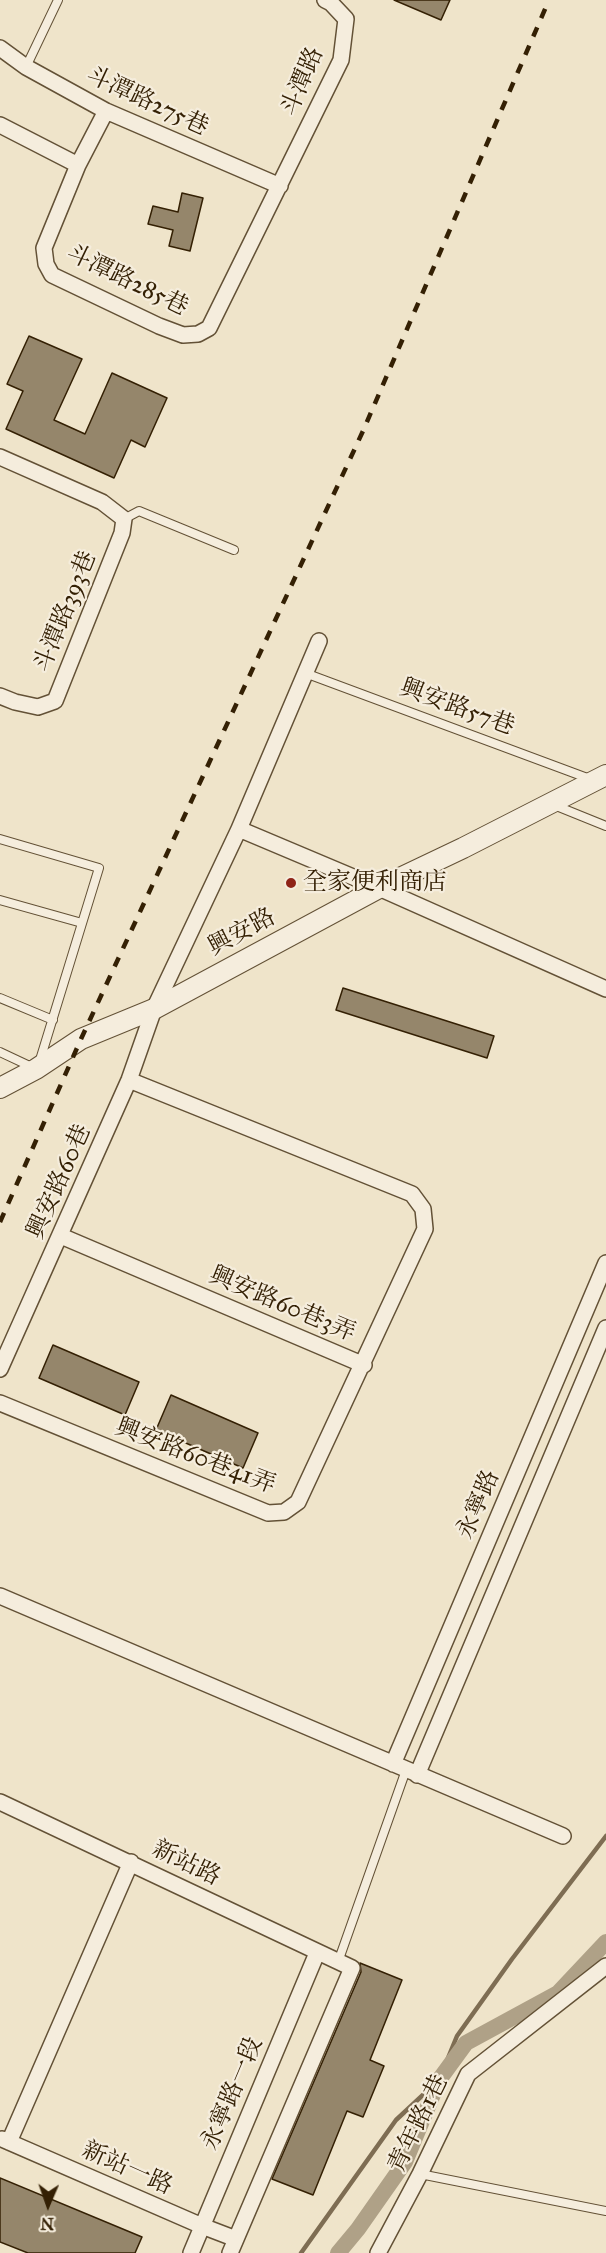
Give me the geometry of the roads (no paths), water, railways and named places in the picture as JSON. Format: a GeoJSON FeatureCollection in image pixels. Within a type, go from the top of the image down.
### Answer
{"type":"FeatureCollection","features":[{"type":"Feature","properties":{"kind":"street","name":"斗潭路"},"geometry":{"type":"LineString","coordinates":[[280,186],[341,60],[346,19],[331,3],[325,0]]}},
{"type":"Feature","properties":{"kind":"street","name":"斗潭路275巷"},"geometry":{"type":"LineString","coordinates":[[0,48],[26,67],[106,111],[280,186]]}},
{"type":"Feature","properties":{"kind":"street","name":"斗潭路285巷"},"geometry":{"type":"LineString","coordinates":[[106,111],[78,165],[44,248],[46,264],[52,275],[159,326],[183,335],[198,334],[209,328],[280,186]]}},
{"type":"Feature","properties":{"kind":"street"},"geometry":{"type":"LineString","coordinates":[[0,125],[78,165]]}},
{"type":"Feature","properties":{"kind":"street"},"geometry":{"type":"LineString","coordinates":[[0,458],[102,502],[124,519]]}},
{"type":"Feature","properties":{"kind":"street","name":"斗潭路393巷"},"geometry":{"type":"LineString","coordinates":[[0,696],[38,707],[55,701],[122,533],[124,519]]}},
{"type":"Feature","properties":{"kind":"street","name":"興安路60巷"},"geometry":{"type":"LineString","coordinates":[[0,1369],[129,1080],[154,1010],[239,829],[319,641]]}},
{"type":"Feature","properties":{"kind":"street","name":"興安路"},"geometry":{"type":"LineString","coordinates":[[0,1088],[36,1069],[81,1039],[154,1010],[378,888],[600,778]]}},
{"type":"Feature","properties":{"kind":"street"},"geometry":{"type":"LineString","coordinates":[[239,829],[606,989]]}},
{"type":"Feature","properties":{"kind":"street","name":"興安路60巷3弄"},"geometry":{"type":"LineString","coordinates":[[61,1236],[364,1365],[425,1229],[423,1209],[412,1194],[129,1080]]}},
{"type":"Feature","properties":{"kind":"street","name":"永寧路"},"geometry":{"type":"LineString","coordinates":[[405,1770],[606,1263]]}},
{"type":"Feature","properties":{"kind":"street","name":"永寧路"},"geometry":{"type":"LineString","coordinates":[[405,1770],[606,1328]]}},
{"type":"Feature","properties":{"kind":"street","name":"興安路60巷41弄"},"geometry":{"type":"LineString","coordinates":[[0,1403],[268,1513],[284,1512],[298,1502],[364,1365]]}},
{"type":"Feature","properties":{"kind":"street"},"geometry":{"type":"LineString","coordinates":[[0,1596],[563,1836]]}},
{"type":"Feature","properties":{"kind":"street","name":"新站路"},"geometry":{"type":"LineString","coordinates":[[0,1802],[345,1965]]}},
{"type":"Feature","properties":{"kind":"street"},"geometry":{"type":"LineString","coordinates":[[4,2140],[130,1862]]}},
{"type":"Feature","properties":{"kind":"street","name":"永寧路一段"},"geometry":{"type":"LineString","coordinates":[[191,2253],[317,1953]]}},
{"type":"Feature","properties":{"kind":"street"},"geometry":{"type":"LineString","coordinates":[[233,2246],[345,1965]]}},
{"type":"Feature","properties":{"kind":"street","name":"青年路1巷"},"geometry":{"type":"LineString","coordinates":[[378,2253],[420,2174],[468,2074],[606,1966]]}},
{"type":"Feature","properties":{"kind":"street","name":"新站一路"},"geometry":{"type":"LineString","coordinates":[[4,2140],[202,2226],[233,2246]]}},
{"type":"Feature","properties":{"kind":"lane"},"geometry":{"type":"LineString","coordinates":[[26,67],[58,0]]}},
{"type":"Feature","properties":{"kind":"lane"},"geometry":{"type":"LineString","coordinates":[[124,519],[139,511],[234,550]]}},
{"type":"Feature","properties":{"kind":"lane","name":"興安路57巷"},"geometry":{"type":"LineString","coordinates":[[305,673],[600,778]]}},
{"type":"Feature","properties":{"kind":"lane"},"geometry":{"type":"LineString","coordinates":[[551,804],[606,826]]}},
{"type":"Feature","properties":{"kind":"lane"},"geometry":{"type":"LineString","coordinates":[[0,839],[99,868],[36,1069],[0,1052]]}},
{"type":"Feature","properties":{"kind":"lane"},"geometry":{"type":"LineString","coordinates":[[0,900],[82,923]]}},
{"type":"Feature","properties":{"kind":"lane"},"geometry":{"type":"LineString","coordinates":[[0,998],[53,1020]]}},
{"type":"Feature","properties":{"kind":"lane"},"geometry":{"type":"LineString","coordinates":[[345,1965],[405,1770]]}},
{"type":"Feature","properties":{"kind":"lane"},"geometry":{"type":"LineString","coordinates":[[420,2174],[606,2211]]}},
{"type":"Feature","properties":{"kind":"waterway"},"geometry":{"type":"LineString","coordinates":[[301,2253],[396,2120],[439,2080],[457,2036],[512,1959],[606,1836]]}},
{"type":"Feature","properties":{"kind":"waterway"},"geometry":{"type":"LineString","coordinates":[[338,2253],[358,2229],[405,2162],[439,2080],[466,2043],[558,1993],[606,1942]]}},
{"type":"Feature","properties":{"kind":"railway"},"geometry":{"type":"LineString","coordinates":[[0,1222],[81,1039],[363,431],[549,0]]}},
{"type":"Feature","properties":{"kind":"place","name":"全家便利商店"},"geometry":{"type":"Point","coordinates":[291,883]}}]}
